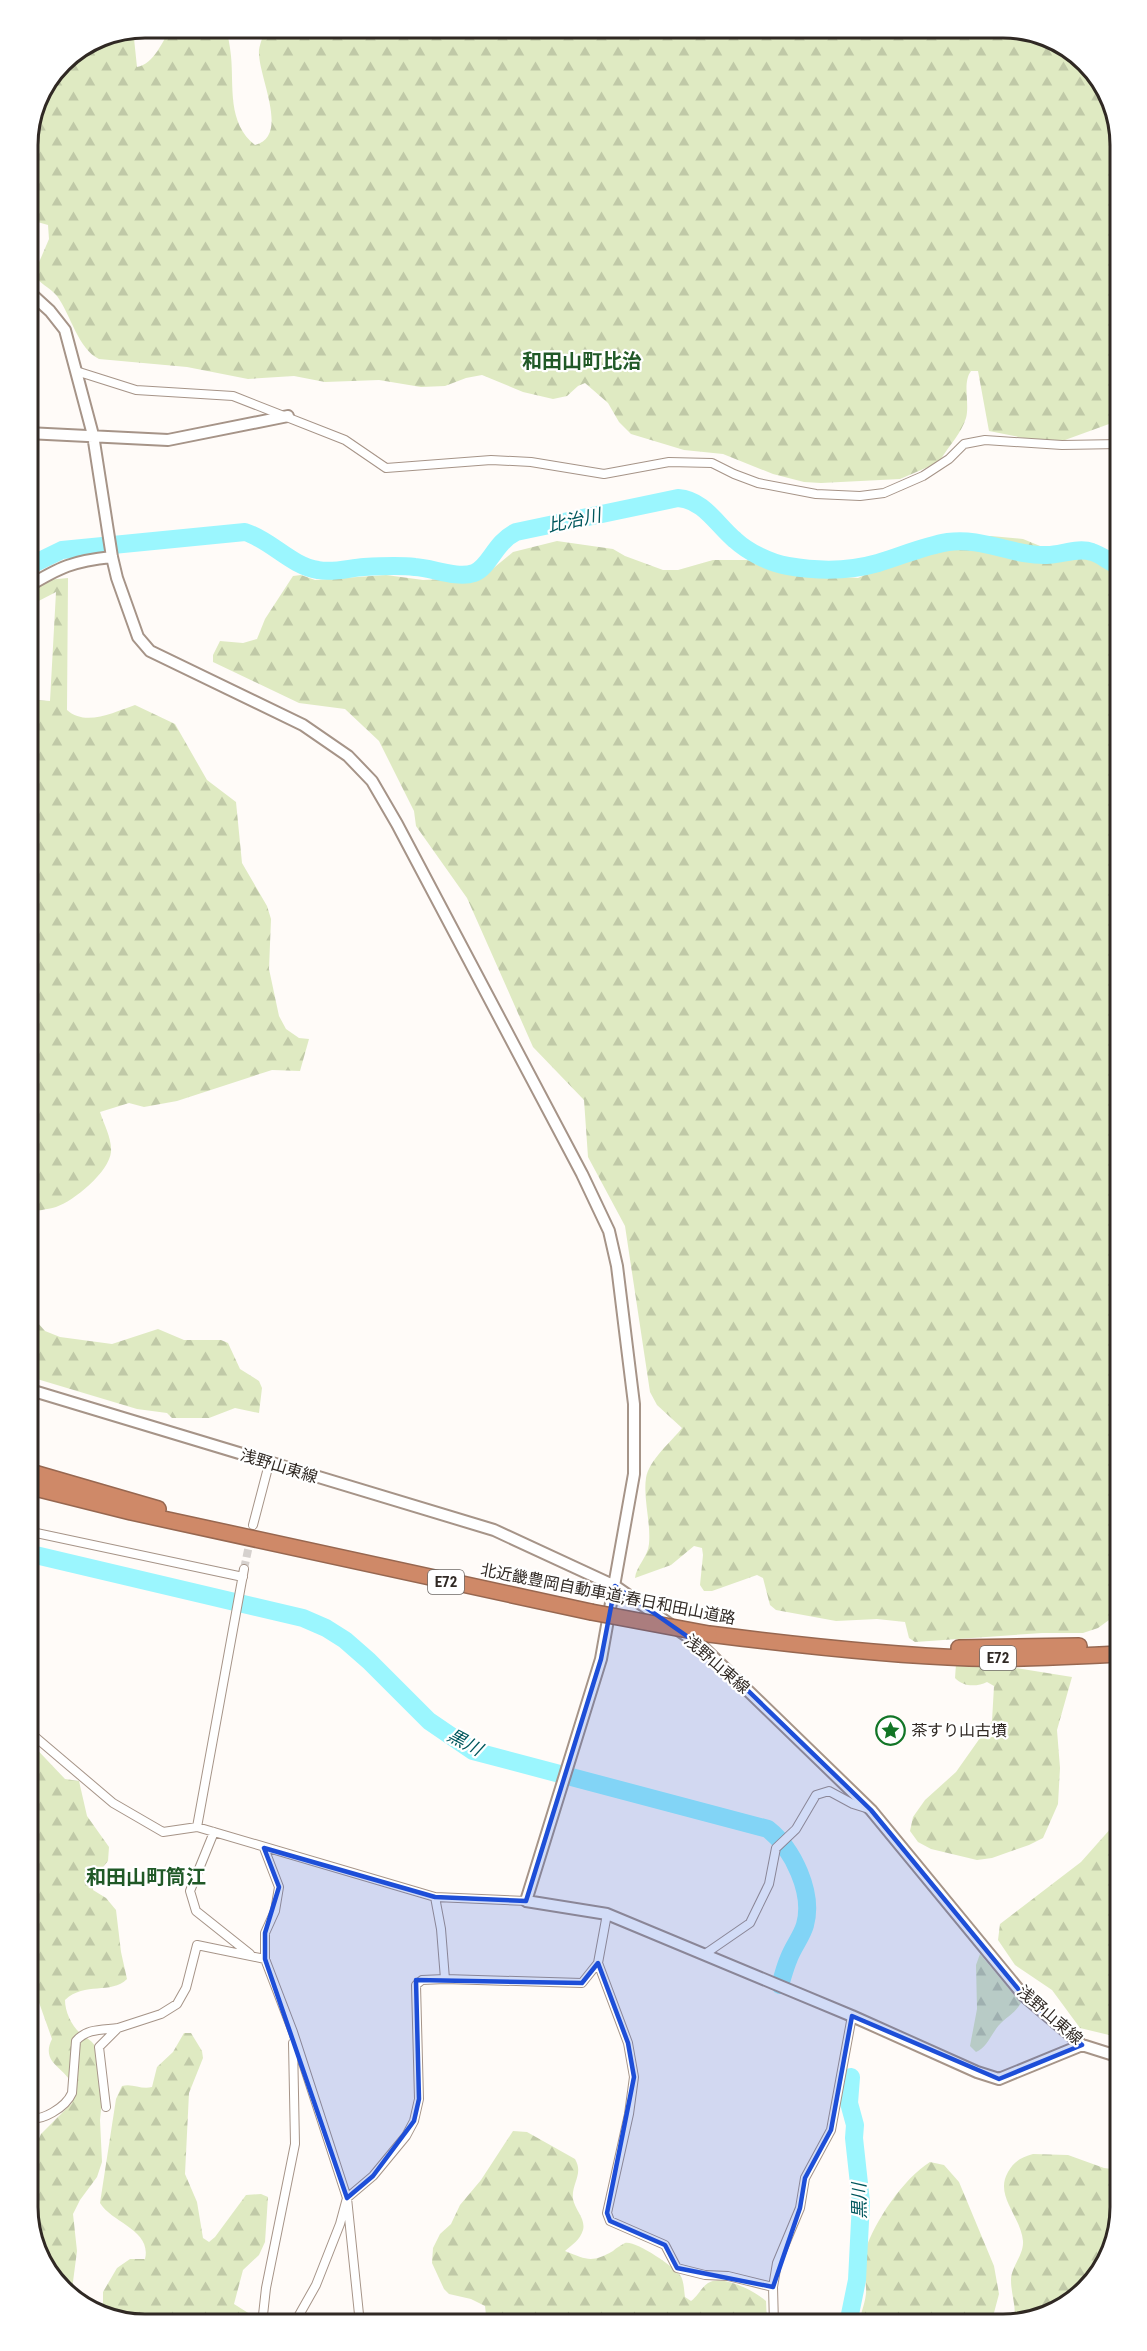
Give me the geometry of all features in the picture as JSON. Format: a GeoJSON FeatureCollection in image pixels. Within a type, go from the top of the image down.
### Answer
{"type":"FeatureCollection","features":[{"type":"Feature","properties":{"kind":"highway","name":"北近畿豊岡自動車道;春日和田山道路"},"geometry":{"type":"LineString","coordinates":[[38,1474],[302,1549]]}},
{"type":"Feature","properties":{"kind":"highway","name":"北近畿豊岡自動車道;春日和田山道路"},"geometry":{"type":"LineString","coordinates":[[38,1489],[131,1512],[591,1612],[709,1634],[875,1651],[1003,1659],[1110,1654]]}},
{"type":"Feature","properties":{"kind":"highway","name":"北近畿豊岡自動車道;春日和田山道路"},"geometry":{"type":"LineString","coordinates":[[875,1651],[1110,1644]]}},
{"type":"Feature","properties":{"kind":"street"},"geometry":{"type":"LineString","coordinates":[[38,300],[50,310],[65,330],[93,435],[112,557],[138,637],[150,651],[303,725],[348,756],[372,781],[403,835],[582,1174],[609,1231],[617,1266],[634,1404],[634,1474],[601,1659],[526,1901]]}},
{"type":"Feature","properties":{"kind":"street"},"geometry":{"type":"LineString","coordinates":[[76,371],[136,390],[233,396],[345,440],[386,468],[491,460],[531,462],[604,474],[669,462],[712,463],[758,483],[816,494],[860,496],[884,493],[923,476],[949,459],[964,444],[985,440],[1062,445],[1110,444]]}},
{"type":"Feature","properties":{"kind":"street"},"geometry":{"type":"LineString","coordinates":[[38,433],[168,440],[288,416]]}},
{"type":"Feature","properties":{"kind":"street"},"geometry":{"type":"LineString","coordinates":[[38,580],[58,568],[86,560],[112,557]]}},
{"type":"Feature","properties":{"kind":"street","name":"浅野山東線"},"geometry":{"type":"LineString","coordinates":[[38,1392],[269,1464],[494,1530],[615,1586],[704,1648],[871,1810],[1024,1996],[1083,2044],[1110,2053]]}},
{"type":"Feature","properties":{"kind":"street"},"geometry":{"type":"LineString","coordinates":[[253,1526],[269,1464]]}},
{"type":"Feature","properties":{"kind":"street"},"geometry":{"type":"LineString","coordinates":[[38,1533],[244,1573],[234,1617],[197,1827]]}},
{"type":"Feature","properties":{"kind":"street"},"geometry":{"type":"LineString","coordinates":[[38,1739],[113,1803],[163,1832],[197,1827],[435,1897],[526,1901],[607,1914],[852,2016],[977,2072],[999,2079],[1083,2044]]}},
{"type":"Feature","properties":{"kind":"street"},"geometry":{"type":"LineString","coordinates":[[705,1954],[750,1923],[769,1884],[776,1848],[796,1829],[816,1796],[829,1791],[853,1804],[871,1810]]}},
{"type":"Feature","properties":{"kind":"street"},"geometry":{"type":"LineString","coordinates":[[214,1832],[190,1891],[196,1911],[251,1955]]}},
{"type":"Feature","properties":{"kind":"street"},"geometry":{"type":"LineString","coordinates":[[264,1848],[279,1887],[275,1911],[265,1933],[265,1959],[293,2032],[346,2198],[359,2313]]}},
{"type":"Feature","properties":{"kind":"street"},"geometry":{"type":"LineString","coordinates":[[435,1897],[441,1929],[445,1979]]}},
{"type":"Feature","properties":{"kind":"street"},"geometry":{"type":"LineString","coordinates":[[300,2313],[316,2285],[340,2224],[346,2198],[373,2176],[406,2136],[414,2121],[419,2099],[416,1985],[422,1980],[445,1979],[582,1983],[598,1964],[607,1914]]}},
{"type":"Feature","properties":{"kind":"street"},"geometry":{"type":"LineString","coordinates":[[38,2119],[69,2100],[72,2093],[76,2041],[81,2035],[90,2031],[118,2028],[161,2014],[177,2004],[186,1988],[197,1945],[265,1959]]}},
{"type":"Feature","properties":{"kind":"street"},"geometry":{"type":"LineString","coordinates":[[598,1964],[628,2043],[634,2078],[607,2213],[610,2221],[665,2245],[677,2268],[772,2287]]}},
{"type":"Feature","properties":{"kind":"street"},"geometry":{"type":"LineString","coordinates":[[773,2314],[772,2287],[777,2263],[800,2208],[805,2178],[831,2130],[852,2016]]}},
{"type":"Feature","properties":{"kind":"street"},"geometry":{"type":"LineString","coordinates":[[106,2107],[99,2047],[118,2028]]}},
{"type":"Feature","properties":{"kind":"street"},"geometry":{"type":"LineString","coordinates":[[263,2313],[266,2288],[295,2144],[293,2032]]}},
{"type":"Feature","properties":{"kind":"highlighted area"},"geometry":{"type":"Polygon","coordinates":[[[615,1586],[704,1648],[871,1810],[1024,1996],[1082,2045],[999,2079],[852,2016],[831,2130],[805,2178],[800,2208],[773,2287],[677,2268],[665,2245],[610,2221],[607,2213],[634,2077],[628,2043],[598,1963],[582,1983],[416,1980],[419,2099],[414,2121],[373,2176],[347,2198],[265,1959],[265,1933],[279,1887],[264,1848],[435,1897],[526,1901],[601,1659],[615,1586]]]}},
{"type":"Feature","properties":{"kind":"green space"},"geometry":{"type":"Polygon","coordinates":[[[165,38],[228,38],[236,115],[246,136],[255,145],[265,139],[271,130],[272,118],[260,61],[259,50],[263,38],[1009,38],[1037,43],[1056,52],[1078,69],[1095,91],[1106,117],[1110,145],[1110,424],[1054,444],[989,431],[978,371],[971,371],[967,381],[966,418],[958,434],[935,464],[900,479],[804,482],[773,474],[723,454],[684,450],[631,434],[619,422],[608,403],[585,383],[567,396],[553,399],[523,392],[482,375],[445,386],[421,387],[379,380],[325,382],[294,376],[248,379],[187,367],[99,359],[80,340],[57,296],[38,279],[38,265],[49,239],[48,225],[38,222],[38,131],[46,104],[56,85],[74,64],[85,56],[110,43],[134,39],[137,67],[153,57],[165,38]]]}},
{"type":"Feature","properties":{"kind":"green space"},"geometry":{"type":"Polygon","coordinates":[[[967,536],[991,536],[1023,539],[1045,548],[1076,548],[1110,557],[1110,1619],[1098,1628],[1083,1633],[1042,1633],[915,1642],[909,1638],[905,1622],[877,1619],[836,1621],[776,1610],[770,1605],[763,1578],[757,1575],[712,1591],[704,1591],[700,1585],[702,1548],[694,1546],[671,1565],[635,1578],[649,1544],[645,1486],[648,1471],[682,1428],[657,1405],[650,1392],[625,1226],[588,1157],[584,1100],[533,1047],[467,898],[416,826],[414,811],[379,741],[345,709],[299,703],[213,662],[213,655],[220,641],[243,643],[257,639],[265,619],[293,576],[301,575],[315,580],[386,575],[423,580],[468,578],[490,571],[513,552],[557,541],[613,549],[625,556],[663,570],[678,570],[713,560],[746,560],[769,563],[789,573],[858,578],[925,548],[967,536]]]}},
{"type":"Feature","properties":{"kind":"green space"},"geometry":{"type":"Polygon","coordinates":[[[68,578],[67,710],[75,715],[91,718],[135,705],[175,724],[207,780],[236,802],[242,863],[267,906],[271,919],[269,969],[279,1016],[286,1029],[299,1038],[309,1039],[300,1071],[272,1070],[177,1101],[144,1107],[129,1103],[100,1112],[111,1147],[109,1160],[90,1185],[72,1199],[56,1207],[38,1211],[38,700],[50,701],[56,592],[38,601],[38,585],[47,580],[68,578]]]}},
{"type":"Feature","properties":{"kind":"green space"},"geometry":{"type":"Polygon","coordinates":[[[38,1323],[45,1331],[60,1337],[112,1344],[158,1329],[184,1340],[221,1340],[228,1343],[240,1369],[259,1381],[262,1388],[259,1413],[235,1408],[209,1418],[172,1418],[167,1413],[137,1409],[38,1379],[38,1323]]]}},
{"type":"Feature","properties":{"kind":"green space"},"geometry":{"type":"Polygon","coordinates":[[[978,1662],[1072,1677],[1057,1730],[1060,1768],[1058,1804],[1043,1838],[992,1858],[977,1860],[931,1849],[918,1842],[910,1831],[913,1817],[925,1800],[956,1772],[992,1721],[994,1686],[987,1682],[979,1685],[966,1685],[955,1678],[956,1664],[978,1662]]]}},
{"type":"Feature","properties":{"kind":"green space"},"geometry":{"type":"Polygon","coordinates":[[[38,1751],[65,1779],[79,1781],[87,1816],[109,1847],[108,1861],[93,1879],[93,1890],[106,1898],[116,1910],[127,1979],[121,1984],[81,1991],[65,2000],[71,2022],[95,2046],[103,2090],[100,2120],[102,2162],[97,2177],[73,2214],[77,2251],[73,2285],[52,2260],[41,2234],[38,2213],[38,2141],[41,2134],[72,2103],[73,2091],[70,2081],[49,2055],[52,2039],[38,2000],[38,1751]]]}},
{"type":"Feature","properties":{"kind":"green space"},"geometry":{"type":"Polygon","coordinates":[[[1110,1829],[1109,2035],[1080,2028],[1052,1990],[1015,1965],[998,1940],[1000,1924],[1081,1862],[1110,1829]]]}},
{"type":"Feature","properties":{"kind":"green space"},"geometry":{"type":"Polygon","coordinates":[[[980,1954],[1021,2003],[998,2027],[984,2047],[976,2052],[970,2046],[977,2009],[976,1965],[980,1954]]]}},
{"type":"Feature","properties":{"kind":"green space"},"geometry":{"type":"Polygon","coordinates":[[[184,2033],[191,2033],[202,2051],[203,2058],[189,2093],[185,2174],[197,2202],[203,2238],[209,2242],[215,2237],[246,2195],[261,2194],[268,2197],[265,2242],[259,2255],[243,2270],[234,2304],[248,2313],[138,2313],[103,2305],[103,2292],[117,2268],[130,2259],[145,2259],[146,2249],[137,2234],[100,2203],[116,2099],[122,2086],[152,2087],[157,2067],[173,2052],[184,2033]]]}},
{"type":"Feature","properties":{"kind":"green space"},"geometry":{"type":"Polygon","coordinates":[[[513,2131],[527,2132],[575,2159],[577,2164],[578,2174],[573,2199],[584,2226],[582,2234],[565,2251],[594,2259],[606,2255],[625,2243],[637,2245],[654,2254],[680,2275],[685,2297],[691,2301],[708,2283],[730,2282],[766,2301],[767,2314],[486,2313],[485,2306],[471,2299],[449,2294],[444,2289],[432,2263],[433,2248],[440,2234],[451,2224],[460,2205],[481,2180],[513,2131]]]}},
{"type":"Feature","properties":{"kind":"green space"},"geometry":{"type":"Polygon","coordinates":[[[1033,2154],[1068,2155],[1110,2169],[1110,2206],[1106,2234],[1095,2260],[1083,2277],[1056,2299],[1037,2308],[1015,2313],[1011,2280],[1022,2251],[1023,2241],[1004,2189],[1010,2168],[1022,2158],[1033,2154]]]}},
{"type":"Feature","properties":{"kind":"green space"},"geometry":{"type":"Polygon","coordinates":[[[930,2162],[944,2165],[959,2182],[994,2266],[999,2294],[994,2314],[861,2314],[866,2297],[863,2260],[865,2251],[891,2202],[920,2169],[930,2162]]]}},
{"type":"Feature","properties":{"kind":"waterway","name":"比治川"},"geometry":{"type":"LineString","coordinates":[[38,562],[62,550],[245,532],[264,541],[299,564],[318,570],[403,566],[467,575],[484,566],[502,542],[516,532],[678,498],[695,503],[702,508],[746,549],[781,565],[810,569],[856,568],[930,546],[961,541],[1034,555],[1087,551],[1096,553],[1110,561]]}},
{"type":"Feature","properties":{"kind":"waterway","name":"黒川"},"geometry":{"type":"LineString","coordinates":[[38,1556],[303,1618],[326,1628],[345,1640],[429,1721],[473,1751],[768,1829],[786,1848],[793,1860],[807,1899],[805,1925],[788,1961],[780,1985]]}},
{"type":"Feature","properties":{"kind":"waterway","name":"黒川"},"geometry":{"type":"LineString","coordinates":[[850,2314],[857,2280],[861,2202],[854,2138],[855,2125],[849,2103],[851,2077]]}},
{"type":"Feature","properties":{"kind":"tunnel"},"geometry":{"type":"LineString","coordinates":[[244,1569],[251,1536]]}},
{"type":"Feature","properties":{"kind":"place","name":"茶すり山古墳"},"geometry":{"type":"Point","coordinates":[890,1730]}},
{"type":"Feature","properties":{"kind":"district","name":"和田山町比治"},"geometry":{"type":"Point","coordinates":[582,361]}},
{"type":"Feature","properties":{"kind":"district","name":"和田山町筒江"},"geometry":{"type":"Point","coordinates":[146,1877]}}]}
